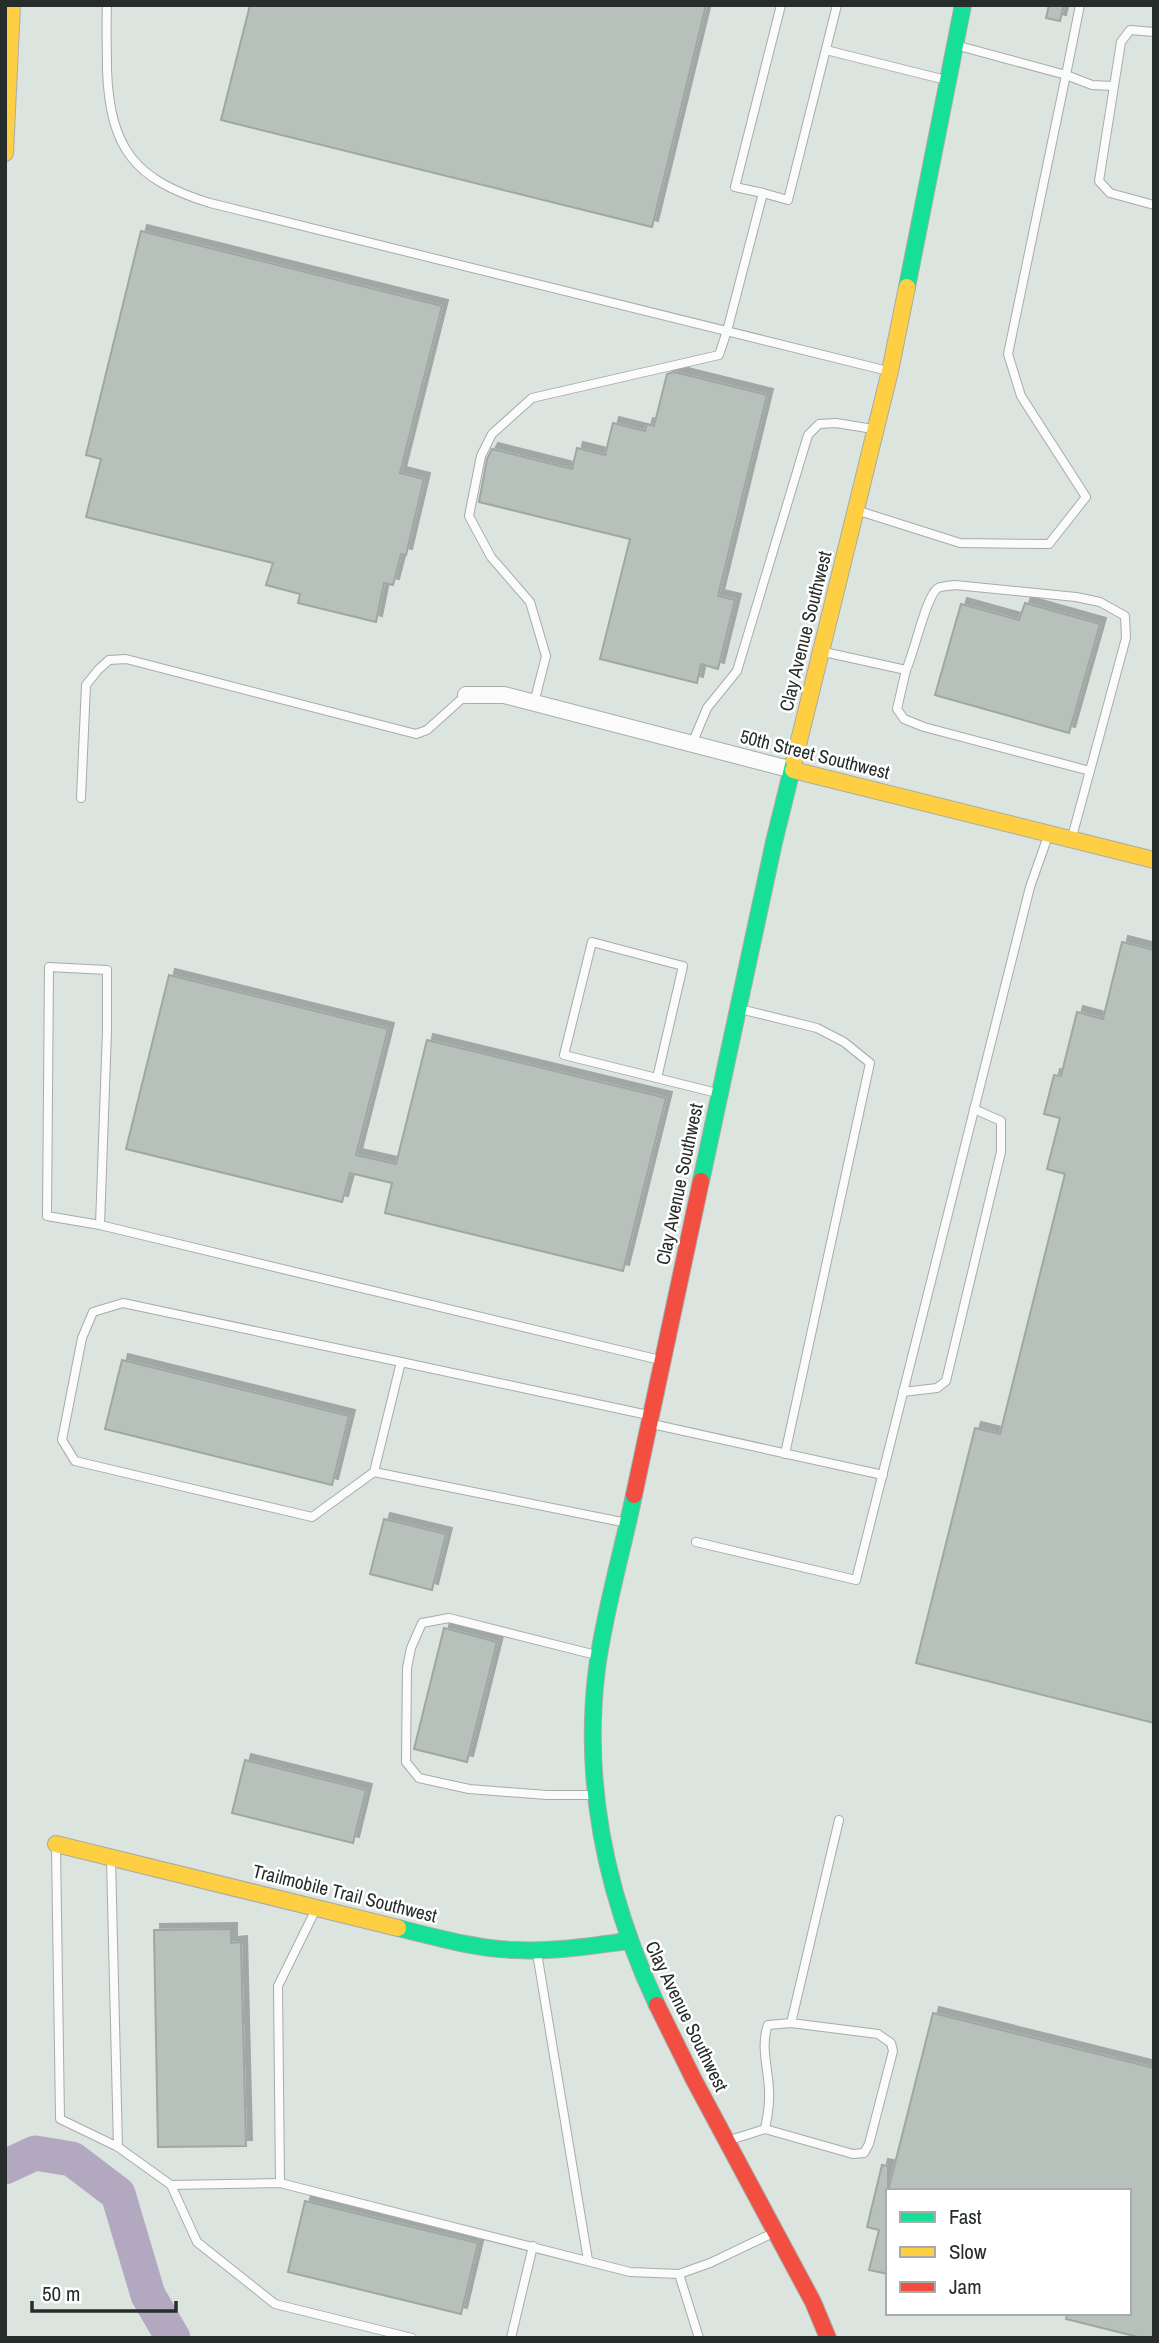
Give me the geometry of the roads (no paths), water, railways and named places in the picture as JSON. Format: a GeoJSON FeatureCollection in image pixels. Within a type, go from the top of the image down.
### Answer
{"type":"FeatureCollection","features":[{"type":"Feature","properties":{"kind":"main road"},"geometry":{"type":"LineString","coordinates":[[5,153],[12,5]]}},
{"type":"Feature","properties":{"kind":"main road","name":"Clay Avenue Southwest"},"geometry":{"type":"LineString","coordinates":[[828,2338],[813,2302],[652,1997],[628,1941],[607,1864],[595,1795],[593,1704],[606,1613],[628,1524],[774,842],[890,371],[963,5]]}},
{"type":"Feature","properties":{"kind":"main road","name":"50th Street Southwest"},"geometry":{"type":"LineString","coordinates":[[793,770],[1154,860]]}},
{"type":"Feature","properties":{"kind":"main road","name":"Trailmobile Trail Southwest"},"geometry":{"type":"LineString","coordinates":[[56,1844],[435,1937],[512,1950],[563,1950],[628,1941]]}},
{"type":"Feature","properties":{"kind":"street","name":"50th Street Southwest"},"geometry":{"type":"LineString","coordinates":[[466,695],[504,695],[793,770]]}},
{"type":"Feature","properties":{"kind":"lane"},"geometry":{"type":"LineString","coordinates":[[107,5],[108,98],[115,128],[128,153],[159,183],[179,193],[210,203],[890,371]]}},
{"type":"Feature","properties":{"kind":"lane"},"geometry":{"type":"LineString","coordinates":[[781,5],[735,187],[789,200],[837,5]]}},
{"type":"Feature","properties":{"kind":"lane"},"geometry":{"type":"LineString","coordinates":[[856,510],[960,542],[1049,544],[1086,497],[1021,396],[1008,354],[1080,5]]}},
{"type":"Feature","properties":{"kind":"lane"},"geometry":{"type":"LineString","coordinates":[[1154,32],[1130,30],[1121,42],[1099,181],[1110,193],[1154,205]]}},
{"type":"Feature","properties":{"kind":"lane"},"geometry":{"type":"LineString","coordinates":[[956,45],[1093,85],[1112,86]]}},
{"type":"Feature","properties":{"kind":"lane"},"geometry":{"type":"LineString","coordinates":[[826,50],[949,80]]}},
{"type":"Feature","properties":{"kind":"lane"},"geometry":{"type":"LineString","coordinates":[[534,703],[545,656],[530,602],[491,557],[469,516],[481,456],[492,434],[531,398],[719,355],[763,193]]}},
{"type":"Feature","properties":{"kind":"lane"},"geometry":{"type":"LineString","coordinates":[[692,744],[707,708],[737,671],[808,435],[818,424],[836,423],[876,429]]}},
{"type":"Feature","properties":{"kind":"lane"},"geometry":{"type":"LineString","coordinates":[[1071,839],[1090,771],[1126,638],[1125,615],[1100,602],[1076,597],[955,585],[938,589],[930,598],[912,657],[905,670],[898,709],[904,719],[924,727],[1090,771]]}},
{"type":"Feature","properties":{"kind":"lane"},"geometry":{"type":"LineString","coordinates":[[822,651],[905,670]]}},
{"type":"Feature","properties":{"kind":"lane"},"geometry":{"type":"LineString","coordinates":[[81,799],[86,685],[109,660],[126,659],[416,734],[427,730],[466,695]]}},
{"type":"Feature","properties":{"kind":"lane"},"geometry":{"type":"LineString","coordinates":[[696,1542],[856,1580],[1030,887],[1049,834]]}},
{"type":"Feature","properties":{"kind":"lane"},"geometry":{"type":"LineString","coordinates":[[657,1077],[683,965],[592,943],[564,1055],[720,1094]]}},
{"type":"Feature","properties":{"kind":"lane"},"geometry":{"type":"LineString","coordinates":[[100,1225],[107,970],[49,967],[47,1216],[100,1225],[663,1360]]}},
{"type":"Feature","properties":{"kind":"lane"},"geometry":{"type":"LineString","coordinates":[[739,1008],[817,1028],[844,1042],[870,1063],[785,1454]]}},
{"type":"Feature","properties":{"kind":"lane"},"geometry":{"type":"LineString","coordinates":[[903,1392],[937,1388],[946,1381],[1001,1152],[1001,1121],[974,1109]]}},
{"type":"Feature","properties":{"kind":"lane"},"geometry":{"type":"LineString","coordinates":[[401,1362],[374,1472],[312,1517],[75,1461],[62,1440],[82,1338],[93,1311],[123,1303],[401,1362],[883,1475]]}},
{"type":"Feature","properties":{"kind":"lane"},"geometry":{"type":"LineString","coordinates":[[374,1472],[628,1524]]}},
{"type":"Feature","properties":{"kind":"lane"},"geometry":{"type":"LineString","coordinates":[[595,1795],[547,1795],[469,1789],[419,1778],[406,1762],[407,1668],[411,1648],[422,1623],[449,1618],[598,1656]]}},
{"type":"Feature","properties":{"kind":"lane"},"geometry":{"type":"LineString","coordinates":[[791,2024],[839,1820]]}},
{"type":"Feature","properties":{"kind":"lane"},"geometry":{"type":"LineString","coordinates":[[56,1844],[60,2119],[118,2147],[172,2185],[197,2242],[275,2304],[412,2338]]}},
{"type":"Feature","properties":{"kind":"lane"},"geometry":{"type":"LineString","coordinates":[[111,1857],[118,2147]]}},
{"type":"Feature","properties":{"kind":"lane"},"geometry":{"type":"LineString","coordinates":[[280,2183],[278,1986],[316,1908]]}},
{"type":"Feature","properties":{"kind":"lane"},"geometry":{"type":"LineString","coordinates":[[537,1950],[588,2260]]}},
{"type":"Feature","properties":{"kind":"lane"},"geometry":{"type":"LineString","coordinates":[[727,2141],[765,2129],[852,2154],[864,2153],[869,2144],[893,2051],[891,2043],[878,2034],[791,2024],[768,2025],[765,2032],[770,2099],[765,2129]]}},
{"type":"Feature","properties":{"kind":"lane"},"geometry":{"type":"LineString","coordinates":[[172,2185],[280,2183],[630,2272],[679,2274],[710,2263],[775,2231]]}},
{"type":"Feature","properties":{"kind":"lane"},"geometry":{"type":"LineString","coordinates":[[511,2338],[533,2246]]}},
{"type":"Feature","properties":{"kind":"lane"},"geometry":{"type":"LineString","coordinates":[[679,2274],[699,2338]]}},
{"type":"Feature","properties":{"kind":"waterway"},"geometry":{"type":"LineString","coordinates":[[5,2167],[35,2153],[72,2159],[118,2194],[148,2295],[173,2338]]}}]}
